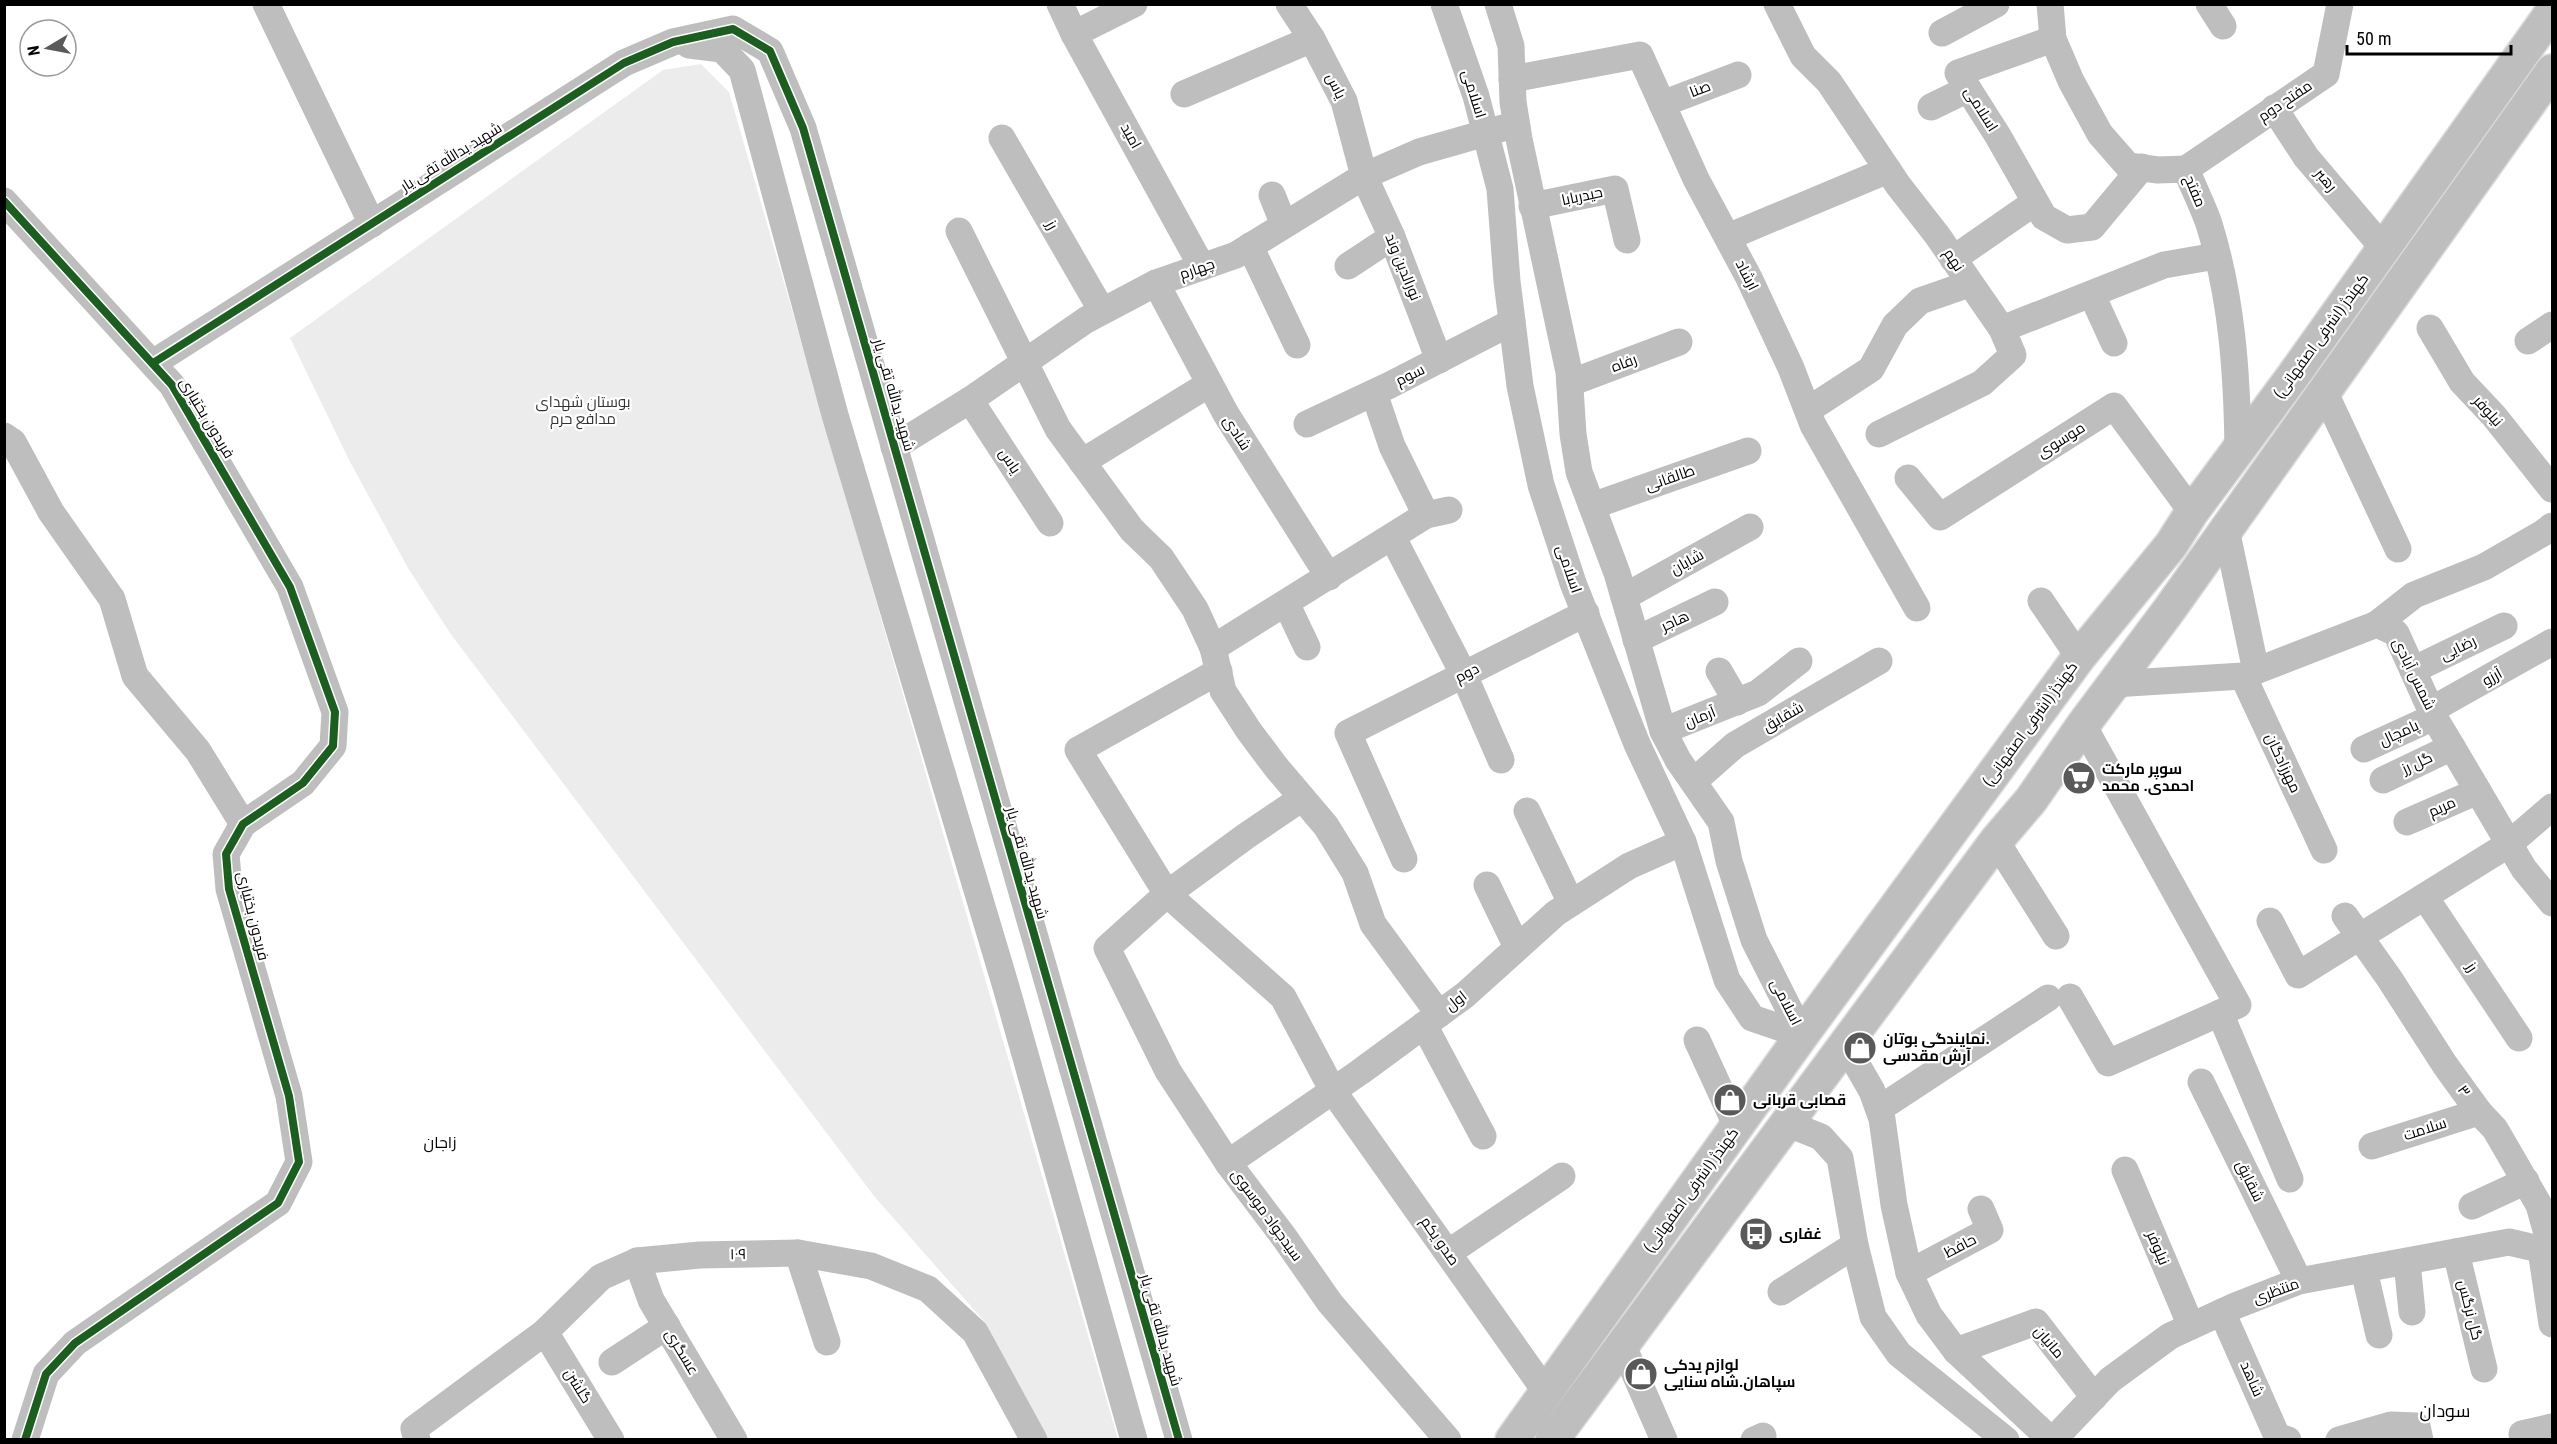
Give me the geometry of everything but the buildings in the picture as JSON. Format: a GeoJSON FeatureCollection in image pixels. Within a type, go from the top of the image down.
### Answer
{"type":"FeatureCollection","features":[{"type":"Feature","properties":{"kind":"main road","name":"کهندژ (اشرفی اصفهانی)"},"geometry":{"type":"LineString","coordinates":[[1512,1440],[1802,1035],[2079,657],[2171,545],[2192,512],[2553,12]]}},
{"type":"Feature","properties":{"kind":"main road"},"geometry":{"type":"LineString","coordinates":[[1552,1440],[1996,841],[2031,800],[2553,71]]}},
{"type":"Feature","properties":{"kind":"main road"},"geometry":{"type":"LineString","coordinates":[[2111,688],[2099,685],[2101,675],[2154,598],[2171,545]]}},
{"type":"Feature","properties":{"kind":"main road"},"geometry":{"type":"LineString","coordinates":[[2031,800],[2044,769],[2061,742],[2079,705],[2073,693],[2069,693],[2041,709]]}},
{"type":"Feature","properties":{"kind":"street"},"geometry":{"type":"LineString","coordinates":[[266,4],[372,224]]}},
{"type":"Feature","properties":{"kind":"street","name":"امید"},"geometry":{"type":"LineString","coordinates":[[1060,4],[1074,34],[1202,267]]}},
{"type":"Feature","properties":{"kind":"street"},"geometry":{"type":"LineString","coordinates":[[1074,34],[1134,4]]}},
{"type":"Feature","properties":{"kind":"street","name":"یاس"},"geometry":{"type":"LineString","coordinates":[[1289,4],[1312,39],[1344,101],[1364,176]]}},
{"type":"Feature","properties":{"kind":"street","name":"اسلامی"},"geometry":{"type":"LineString","coordinates":[[1444,4],[1476,96],[1500,189],[1520,386],[1541,485],[1573,583],[1637,744],[1683,842],[1727,980],[1752,1018],[1802,1035]]}},
{"type":"Feature","properties":{"kind":"street","name":"اسلامی"},"geometry":{"type":"LineString","coordinates":[[1498,4],[1511,46],[1516,123],[1570,384],[1580,472],[1624,597],[1663,731],[1678,760],[1721,822],[1730,861],[1754,940],[1802,1035]]}},
{"type":"Feature","properties":{"kind":"street","name":"نهم"},"geometry":{"type":"LineString","coordinates":[[1777,4],[1803,56],[1829,82],[1888,170],[1938,235],[1969,284],[2002,329],[2013,355],[1982,383],[1879,434]]}},
{"type":"Feature","properties":{"kind":"street"},"geometry":{"type":"LineString","coordinates":[[1942,33],[1996,4]]}},
{"type":"Feature","properties":{"kind":"street","name":"مفتح"},"geometry":{"type":"LineString","coordinates":[[2049,4],[2053,39],[2071,81],[2100,134],[2128,166],[2186,170],[2209,224],[2229,314],[2237,371],[2238,450]]}},
{"type":"Feature","properties":{"kind":"street","name":"مفتح دوم"},"geometry":{"type":"LineString","coordinates":[[2186,170],[2326,74],[2340,4]]}},
{"type":"Feature","properties":{"kind":"street","name":"شهید یدالله تقی یار"},"geometry":{"type":"LineString","coordinates":[[153,363],[624,63],[673,42],[733,29],[770,51],[803,128],[1179,1440]]}},
{"type":"Feature","properties":{"kind":"street"},"geometry":{"type":"LineString","coordinates":[[1184,94],[1312,39]]}},
{"type":"Feature","properties":{"kind":"street","name":"اسلامی"},"geometry":{"type":"LineString","coordinates":[[2053,39],[1958,73],[2044,217],[2067,230],[2092,227],[2142,167]]}},
{"type":"Feature","properties":{"kind":"street"},"geometry":{"type":"LineString","coordinates":[[673,42],[722,49],[742,70],[835,415],[1006,987],[1134,1440]]}},
{"type":"Feature","properties":{"kind":"street","name":"ارشاد"},"geometry":{"type":"LineString","coordinates":[[1512,78],[1640,55],[1696,179],[1728,237],[1791,368],[1813,425],[1917,608]]}},
{"type":"Feature","properties":{"kind":"street","name":"صنا"},"geometry":{"type":"LineString","coordinates":[[1662,104],[1738,75]]}},
{"type":"Feature","properties":{"kind":"street"},"geometry":{"type":"LineString","coordinates":[[1931,107],[1968,89]]}},
{"type":"Feature","properties":{"kind":"street","name":"رهبر"},"geometry":{"type":"LineString","coordinates":[[2274,108],[2306,157],[2384,249]]}},
{"type":"Feature","properties":{"kind":"street","name":"چهارم"},"geometry":{"type":"LineString","coordinates":[[894,447],[970,400],[1024,361],[1102,311],[1155,283],[1236,255],[1364,176],[1419,152],[1486,135],[1516,123]]}},
{"type":"Feature","properties":{"kind":"street","name":"رز"},"geometry":{"type":"LineString","coordinates":[[1002,138],[1102,311]]}},
{"type":"Feature","properties":{"kind":"street"},"geometry":{"type":"LineString","coordinates":[[1728,237],[1888,170]]}},
{"type":"Feature","properties":{"kind":"street","name":"نورالدین وند"},"geometry":{"type":"LineString","coordinates":[[1364,176],[1392,237],[1439,360]]}},
{"type":"Feature","properties":{"kind":"street","name":"حیدربابا"},"geometry":{"type":"LineString","coordinates":[[1532,206],[1614,189],[1627,240]]}},
{"type":"Feature","properties":{"kind":"street"},"geometry":{"type":"LineString","coordinates":[[1272,195],[1284,225]]}},
{"type":"Feature","properties":{"kind":"street","name":"فریدون بختیاری"},"geometry":{"type":"LineString","coordinates":[[4,201],[172,385],[290,587],[335,712],[333,746],[303,783],[243,824],[226,854],[229,889],[289,1096],[299,1162],[278,1203],[75,1343],[46,1374],[25,1440]]}},
{"type":"Feature","properties":{"kind":"street"},"geometry":{"type":"LineString","coordinates":[[1953,259],[2035,202]]}},
{"type":"Feature","properties":{"kind":"street"},"geometry":{"type":"LineString","coordinates":[[958,231],[1058,429],[1132,530],[1161,558],[1195,609],[1216,660],[1223,691],[1248,731],[1326,826],[1354,873],[1373,924],[1431,1020],[1483,1136]]}},
{"type":"Feature","properties":{"kind":"street"},"geometry":{"type":"LineString","coordinates":[[1348,266],[1392,237]]}},
{"type":"Feature","properties":{"kind":"street"},"geometry":{"type":"LineString","coordinates":[[1250,246],[1297,345]]}},
{"type":"Feature","properties":{"kind":"street"},"geometry":{"type":"LineString","coordinates":[[2002,329],[2164,265],[2216,256]]}},
{"type":"Feature","properties":{"kind":"street","name":"شادی"},"geometry":{"type":"LineString","coordinates":[[1155,283],[1209,384],[1299,533],[1329,577]]}},
{"type":"Feature","properties":{"kind":"street"},"geometry":{"type":"LineString","coordinates":[[1808,410],[1871,369],[1895,325],[1920,301],[1969,284]]}},
{"type":"Feature","properties":{"kind":"street"},"geometry":{"type":"LineString","coordinates":[[2092,295],[2114,343]]}},
{"type":"Feature","properties":{"kind":"street","name":"سوم"},"geometry":{"type":"LineString","coordinates":[[1306,424],[1374,393],[1512,322]]}},
{"type":"Feature","properties":{"kind":"street"},"geometry":{"type":"LineString","coordinates":[[2528,341],[2553,325]]}},
{"type":"Feature","properties":{"kind":"street","name":"نیلوفر"},"geometry":{"type":"LineString","coordinates":[[2430,328],[2462,382],[2494,416],[2553,489]]}},
{"type":"Feature","properties":{"kind":"street","name":"رفاه"},"geometry":{"type":"LineString","coordinates":[[1570,384],[1679,342]]}},
{"type":"Feature","properties":{"kind":"street"},"geometry":{"type":"LineString","coordinates":[[1082,462],[1209,384]]}},
{"type":"Feature","properties":{"kind":"street"},"geometry":{"type":"LineString","coordinates":[[2324,391],[2398,549]]}},
{"type":"Feature","properties":{"kind":"street"},"geometry":{"type":"LineString","coordinates":[[1216,660],[1286,603],[1438,512],[1392,446],[1374,393]]}},
{"type":"Feature","properties":{"kind":"street","name":"یاس"},"geometry":{"type":"LineString","coordinates":[[970,400],[1050,523]]}},
{"type":"Feature","properties":{"kind":"street","name":"موسوی"},"geometry":{"type":"LineString","coordinates":[[1908,478],[1940,517],[2114,406],[2192,512]]}},
{"type":"Feature","properties":{"kind":"street"},"geometry":{"type":"LineString","coordinates":[[4,436],[12,442],[51,512],[112,599],[135,676],[198,751],[243,824]]}},
{"type":"Feature","properties":{"kind":"street","name":"طالقانی"},"geometry":{"type":"LineString","coordinates":[[1592,506],[1748,451]]}},
{"type":"Feature","properties":{"kind":"street"},"geometry":{"type":"LineString","coordinates":[[2377,624],[2414,595],[2484,567],[2553,526]]}},
{"type":"Feature","properties":{"kind":"street","name":"شایان"},"geometry":{"type":"LineString","coordinates":[[1624,597],[1750,527]]}},
{"type":"Feature","properties":{"kind":"street"},"geometry":{"type":"LineString","coordinates":[[2226,529],[2249,673]]}},
{"type":"Feature","properties":{"kind":"street"},"geometry":{"type":"LineString","coordinates":[[1393,538],[1464,675],[1501,760]]}},
{"type":"Feature","properties":{"kind":"street"},"geometry":{"type":"LineString","coordinates":[[2041,601],[2079,657]]}},
{"type":"Feature","properties":{"kind":"street","name":"هاجر"},"geometry":{"type":"LineString","coordinates":[[1636,640],[1715,602]]}},
{"type":"Feature","properties":{"kind":"street"},"geometry":{"type":"LineString","coordinates":[[1286,603],[1307,647]]}},
{"type":"Feature","properties":{"kind":"street","name":"دوم"},"geometry":{"type":"LineString","coordinates":[[1404,858],[1347,733],[1586,613]]}},
{"type":"Feature","properties":{"kind":"street","name":"شمس آبادی"},"geometry":{"type":"LineString","coordinates":[[2111,688],[2249,673],[2377,624],[2396,633],[2433,714],[2452,747],[2524,869],[2553,903]]}},
{"type":"Feature","properties":{"kind":"street","name":"رضایی"},"geometry":{"type":"LineString","coordinates":[[2413,670],[2504,626]]}},
{"type":"Feature","properties":{"kind":"street","name":"آرزو"},"geometry":{"type":"LineString","coordinates":[[2433,714],[2553,642]]}},
{"type":"Feature","properties":{"kind":"street","name":"صدو یکم"},"geometry":{"type":"LineString","coordinates":[[1216,660],[1078,750],[1167,894],[1283,997],[1333,1091],[1546,1392]]}},
{"type":"Feature","properties":{"kind":"street","name":"آرمان"},"geometry":{"type":"LineString","coordinates":[[1663,731],[1758,693],[1799,661]]}},
{"type":"Feature","properties":{"kind":"street","name":"شقایق"},"geometry":{"type":"LineString","coordinates":[[1694,781],[1735,745],[1880,661]]}},
{"type":"Feature","properties":{"kind":"street","name":"آرمان"},"geometry":{"type":"LineString","coordinates":[[1719,671],[1737,702]]}},
{"type":"Feature","properties":{"kind":"street","name":"مهرزادگان"},"geometry":{"type":"LineString","coordinates":[[2249,673],[2324,850]]}},
{"type":"Feature","properties":{"kind":"street","name":"پامچال"},"geometry":{"type":"LineString","coordinates":[[2364,750],[2433,714]]}},
{"type":"Feature","properties":{"kind":"street"},"geometry":{"type":"LineString","coordinates":[[1879,1109],[2059,997],[2108,1064],[2238,1005],[2083,725]]}},
{"type":"Feature","properties":{"kind":"street","name":"گل رز"},"geometry":{"type":"LineString","coordinates":[[2383,780],[2452,747]]}},
{"type":"Feature","properties":{"kind":"street","name":"مریم"},"geometry":{"type":"LineString","coordinates":[[2407,822],[2478,791]]}},
{"type":"Feature","properties":{"kind":"street"},"geometry":{"type":"LineString","coordinates":[[1167,894],[1302,798]]}},
{"type":"Feature","properties":{"kind":"street"},"geometry":{"type":"LineString","coordinates":[[2270,921],[2298,975],[2509,844],[2553,807]]}},
{"type":"Feature","properties":{"kind":"street"},"geometry":{"type":"LineString","coordinates":[[1527,811],[1571,903]]}},
{"type":"Feature","properties":{"kind":"street"},"geometry":{"type":"LineString","coordinates":[[1996,841],[2056,936]]}},
{"type":"Feature","properties":{"kind":"street","name":"اول"},"geometry":{"type":"LineString","coordinates":[[1228,1163],[1333,1091],[1465,995],[1556,913],[1629,866],[1683,842]]}},
{"type":"Feature","properties":{"kind":"street"},"geometry":{"type":"LineString","coordinates":[[1486,885],[1517,947]]}},
{"type":"Feature","properties":{"kind":"street","name":"سیدجواد موسوی"},"geometry":{"type":"LineString","coordinates":[[1167,894],[1107,948],[1116,970],[1168,1071],[1228,1163],[1330,1303],[1448,1440]]}},
{"type":"Feature","properties":{"kind":"street","name":"رز"},"geometry":{"type":"LineString","coordinates":[[2425,897],[2519,1038]]}},
{"type":"Feature","properties":{"kind":"street","name":"۳"},"geometry":{"type":"LineString","coordinates":[[2344,916],[2479,1112],[2495,1129],[2539,1205],[2549,1251],[2553,1324]]}},
{"type":"Feature","properties":{"kind":"street"},"geometry":{"type":"LineString","coordinates":[[2220,1013],[2290,1179]]}},
{"type":"Feature","properties":{"kind":"street"},"geometry":{"type":"LineString","coordinates":[[1697,1040],[1737,1127]]}},
{"type":"Feature","properties":{"kind":"street"},"geometry":{"type":"LineString","coordinates":[[1845,1044],[1872,1091],[1879,1109],[1894,1205],[1909,1273],[1929,1315],[1956,1351],[2052,1440]]}},
{"type":"Feature","properties":{"kind":"street","name":"شقایق"},"geometry":{"type":"LineString","coordinates":[[2201,1082],[2299,1281]]}},
{"type":"Feature","properties":{"kind":"street","name":"سلامت"},"geometry":{"type":"LineString","coordinates":[[2372,1146],[2479,1112]]}},
{"type":"Feature","properties":{"kind":"street"},"geometry":{"type":"LineString","coordinates":[[1786,1123],[1821,1137],[1840,1158],[1855,1245],[1874,1317],[1899,1354],[2006,1440]]}},
{"type":"Feature","properties":{"kind":"street","name":"نیلوفر"},"geometry":{"type":"LineString","coordinates":[[2125,1170],[2191,1326]]}},
{"type":"Feature","properties":{"kind":"street"},"geometry":{"type":"LineString","coordinates":[[1448,1253],[1562,1176]]}},
{"type":"Feature","properties":{"kind":"street"},"geometry":{"type":"LineString","coordinates":[[2472,1206],[2526,1181]]}},
{"type":"Feature","properties":{"kind":"street","name":"حافظ"},"geometry":{"type":"LineString","coordinates":[[1909,1273],[1990,1230],[1981,1209]]}},
{"type":"Feature","properties":{"kind":"street","name":"منتظری"},"geometry":{"type":"LineString","coordinates":[[2052,1440],[2110,1380],[2170,1336],[2299,1281],[2509,1242],[2549,1251]]}},
{"type":"Feature","properties":{"kind":"street"},"geometry":{"type":"LineString","coordinates":[[1781,1292],[1855,1245]]}},
{"type":"Feature","properties":{"kind":"street","name":"گل نرگس"},"geometry":{"type":"LineString","coordinates":[[2456,1252],[2484,1369]]}},
{"type":"Feature","properties":{"kind":"street"},"geometry":{"type":"LineString","coordinates":[[798,1253],[827,1342]]}},
{"type":"Feature","properties":{"kind":"street","name":"۱۰۹"},"geometry":{"type":"LineString","coordinates":[[415,1434],[545,1332],[601,1277],[637,1261],[700,1255],[798,1253],[871,1266],[928,1289],[975,1332],[1034,1440]]}},
{"type":"Feature","properties":{"kind":"street","name":"عسگری"},"geometry":{"type":"LineString","coordinates":[[637,1261],[651,1300],[734,1440]]}},
{"type":"Feature","properties":{"kind":"street"},"geometry":{"type":"LineString","coordinates":[[2407,1262],[2412,1312]]}},
{"type":"Feature","properties":{"kind":"street"},"geometry":{"type":"LineString","coordinates":[[2364,1270],[2379,1335]]}},
{"type":"Feature","properties":{"kind":"street","name":"شاهد"},"geometry":{"type":"LineString","coordinates":[[2222,1312],[2277,1436],[2288,1440]]}},
{"type":"Feature","properties":{"kind":"street","name":"مانیان"},"geometry":{"type":"LineString","coordinates":[[1956,1351],[2036,1322],[2094,1397]]}},
{"type":"Feature","properties":{"kind":"street"},"geometry":{"type":"LineString","coordinates":[[612,1362],[667,1326]]}},
{"type":"Feature","properties":{"kind":"street","name":"گلشن"},"geometry":{"type":"LineString","coordinates":[[545,1332],[611,1440]]}},
{"type":"Feature","properties":{"kind":"street"},"geometry":{"type":"LineString","coordinates":[[1623,1344],[1664,1440]]}},
{"type":"Feature","properties":{"kind":"street"},"geometry":{"type":"LineString","coordinates":[[2339,1440],[2391,1425],[2419,1433]]}},
{"type":"Feature","properties":{"kind":"street"},"geometry":{"type":"LineString","coordinates":[[2522,1434],[2553,1427]]}},
{"type":"Feature","properties":{"kind":"green space","name":"بوستان شهدای مدافع حرم"},"geometry":{"type":"Polygon","coordinates":[[[701,64],[729,92],[1118,1439],[1043,1439],[984,1321],[874,1196],[450,633],[408,568],[349,460],[290,338],[663,70],[701,64]]]}},
{"type":"Feature","properties":{"kind":"cycle path"},"geometry":{"type":"LineString","coordinates":[[153,363],[624,63],[673,42],[733,29],[770,51],[803,128],[1179,1440]]}},
{"type":"Feature","properties":{"kind":"cycle path"},"geometry":{"type":"LineString","coordinates":[[4,201],[172,385],[290,587],[335,712],[333,746],[303,783],[243,824],[226,854],[229,889],[289,1096],[299,1162],[278,1203],[75,1343],[46,1374],[25,1440]]}},
{"type":"Feature","properties":{"kind":"place","name":"سوپر مارکت احمدی. محمد"},"geometry":{"type":"Point","coordinates":[2079,778]}},
{"type":"Feature","properties":{"kind":"place","name":"نمایندگی بوتان. آرش مقدسی"},"geometry":{"type":"Point","coordinates":[1860,1048]}},
{"type":"Feature","properties":{"kind":"place","name":"قصابی قربانی"},"geometry":{"type":"Point","coordinates":[1730,1100]}},
{"type":"Feature","properties":{"kind":"place","name":"غفاری"},"geometry":{"type":"Point","coordinates":[1756,1234]}},
{"type":"Feature","properties":{"kind":"place","name":"لوازم یدکی سپاهان.شاه سنایی"},"geometry":{"type":"Point","coordinates":[1641,1374]}},
{"type":"Feature","properties":{"kind":"district","name":"زاجان"},"geometry":{"type":"Point","coordinates":[440,1142]}},
{"type":"Feature","properties":{"kind":"district","name":"سودان"},"geometry":{"type":"Point","coordinates":[2445,1411]}}]}
